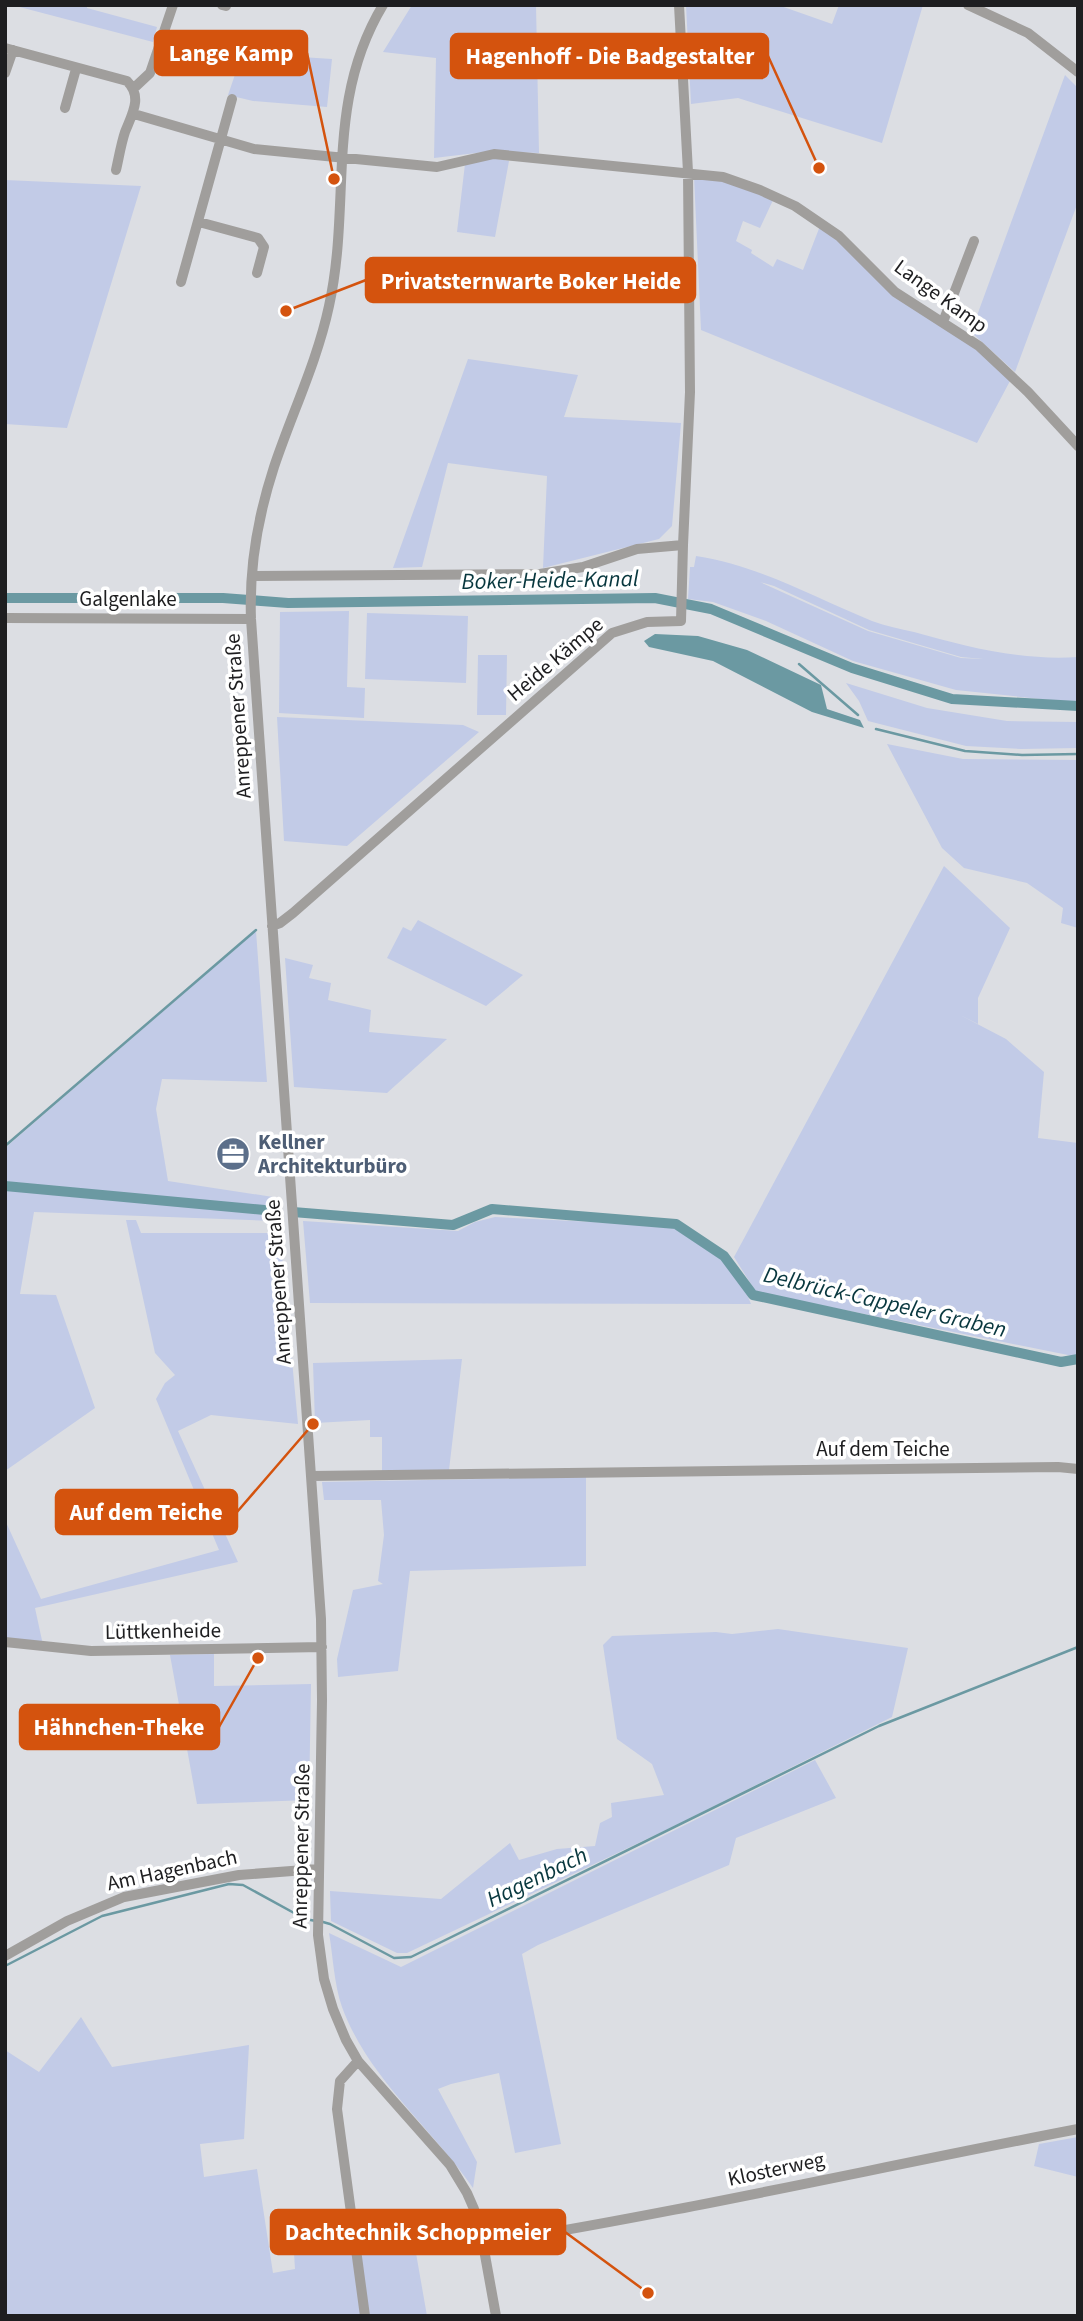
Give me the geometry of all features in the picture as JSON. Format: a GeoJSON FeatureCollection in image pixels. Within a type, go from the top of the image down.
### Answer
{"type":"FeatureCollection","features":[{"type":"Feature","properties":{"kind":"street"},"geometry":{"type":"LineString","coordinates":[[134,88],[150,73],[173,5]]}},
{"type":"Feature","properties":{"kind":"street","name":"Anreppener Straße"},"geometry":{"type":"LineString","coordinates":[[383,5],[364,45],[355,72],[343,126],[338,244],[329,308],[259,522],[252,576],[251,619],[322,1647],[318,1935],[324,1979],[333,2009],[358,2061],[458,2177],[474,2209],[496,2316]]}},
{"type":"Feature","properties":{"kind":"street"},"geometry":{"type":"LineString","coordinates":[[252,576],[540,575],[572,570],[637,549],[682,545],[690,392],[688,172],[680,5]]}},
{"type":"Feature","properties":{"kind":"street"},"geometry":{"type":"LineString","coordinates":[[968,5],[1028,33],[1078,72]]}},
{"type":"Feature","properties":{"kind":"street"},"geometry":{"type":"LineString","coordinates":[[5,73],[9,49],[127,81],[134,88],[136,97],[134,114],[125,133],[116,170]]}},
{"type":"Feature","properties":{"kind":"street"},"geometry":{"type":"LineString","coordinates":[[65,108],[76,69]]}},
{"type":"Feature","properties":{"kind":"street"},"geometry":{"type":"LineString","coordinates":[[181,282],[232,99]]}},
{"type":"Feature","properties":{"kind":"street","name":"Lange Kamp"},"geometry":{"type":"LineString","coordinates":[[134,114],[254,149],[437,167],[494,154],[688,172],[723,177],[760,190],[794,206],[839,236],[895,292],[979,346],[1078,446]]}},
{"type":"Feature","properties":{"kind":"street"},"geometry":{"type":"LineString","coordinates":[[199,222],[258,238],[264,247],[257,273]]}},
{"type":"Feature","properties":{"kind":"street"},"geometry":{"type":"LineString","coordinates":[[943,322],[974,241]]}},
{"type":"Feature","properties":{"kind":"street","name":"Heide Kämpe"},"geometry":{"type":"LineString","coordinates":[[272,926],[293,913],[612,633],[648,622],[681,621],[682,545]]}},
{"type":"Feature","properties":{"kind":"street","name":"Galgenlake"},"geometry":{"type":"LineString","coordinates":[[5,618],[251,619]]}},
{"type":"Feature","properties":{"kind":"street","name":"Auf dem Teiche"},"geometry":{"type":"LineString","coordinates":[[311,1476],[1059,1467],[1078,1469]]}},
{"type":"Feature","properties":{"kind":"street","name":"Lüttkenheide"},"geometry":{"type":"LineString","coordinates":[[5,1642],[91,1651],[322,1647]]}},
{"type":"Feature","properties":{"kind":"street","name":"Am Hagenbach"},"geometry":{"type":"LineString","coordinates":[[5,1956],[67,1921],[124,1897],[239,1875],[318,1869]]}},
{"type":"Feature","properties":{"kind":"street"},"geometry":{"type":"LineString","coordinates":[[358,2061],[340,2081],[337,2109],[365,2316]]}},
{"type":"Feature","properties":{"kind":"street","name":"Klosterweg"},"geometry":{"type":"LineString","coordinates":[[482,2244],[618,2222],[1078,2129]]}},
{"type":"Feature","properties":{"kind":"shaded area"},"geometry":{"type":"Polygon","coordinates":[[[12,5],[87,5],[87,8],[157,27],[153,42],[12,5]]]}},
{"type":"Feature","properties":{"kind":"shaded area"},"geometry":{"type":"Polygon","coordinates":[[[412,5],[536,5],[539,153],[493,151],[434,158],[436,58],[383,52],[412,5]]]}},
{"type":"Feature","properties":{"kind":"shaded area"},"geometry":{"type":"Polygon","coordinates":[[[686,5],[778,5],[832,24],[839,5],[923,5],[882,143],[738,98],[691,104],[686,5]]]}},
{"type":"Feature","properties":{"kind":"shaded area"},"geometry":{"type":"Polygon","coordinates":[[[169,30],[252,49],[255,54],[332,59],[327,107],[253,101],[228,95],[240,60],[166,43],[169,30]]]}},
{"type":"Feature","properties":{"kind":"shaded area"},"geometry":{"type":"Polygon","coordinates":[[[1065,75],[1078,88],[1078,202],[1015,372],[971,332],[1065,75]]]}},
{"type":"Feature","properties":{"kind":"shaded area"},"geometry":{"type":"Polygon","coordinates":[[[493,158],[509,161],[495,237],[457,232],[465,164],[493,158]]]}},
{"type":"Feature","properties":{"kind":"shaded area"},"geometry":{"type":"Polygon","coordinates":[[[694,176],[722,179],[774,198],[760,228],[743,221],[736,241],[752,250],[751,253],[773,267],[777,259],[803,270],[820,226],[838,238],[894,294],[976,349],[1010,381],[977,443],[701,330],[694,176]]]}},
{"type":"Feature","properties":{"kind":"shaded area"},"geometry":{"type":"Polygon","coordinates":[[[5,180],[141,186],[67,428],[5,424],[5,180]]]}},
{"type":"Feature","properties":{"kind":"shaded area"},"geometry":{"type":"Polygon","coordinates":[[[468,359],[578,375],[564,417],[681,423],[672,526],[659,539],[543,568],[547,476],[448,463],[422,567],[393,568],[468,359]]]}},
{"type":"Feature","properties":{"kind":"shaded area"},"geometry":{"type":"Polygon","coordinates":[[[696,556],[742,567],[786,583],[872,621],[954,643],[1016,655],[1078,657],[1078,703],[956,690],[853,661],[766,621],[713,602],[688,599],[690,567],[694,567],[696,556]],[[760,582],[868,631],[961,658],[983,659],[961,657],[869,630],[760,582]]]}},
{"type":"Feature","properties":{"kind":"shaded area"},"geometry":{"type":"Polygon","coordinates":[[[349,611],[347,687],[365,688],[364,718],[279,713],[280,612],[349,611]]]}},
{"type":"Feature","properties":{"kind":"shaded area"},"geometry":{"type":"Polygon","coordinates":[[[367,613],[468,616],[466,683],[365,679],[367,613]]]}},
{"type":"Feature","properties":{"kind":"shaded area"},"geometry":{"type":"Polygon","coordinates":[[[655,634],[698,636],[747,650],[821,685],[827,709],[860,720],[864,728],[812,712],[713,661],[649,647],[644,641],[655,634]]]}},
{"type":"Feature","properties":{"kind":"shaded area"},"geometry":{"type":"Polygon","coordinates":[[[478,655],[507,655],[506,715],[477,715],[478,655]]]}},
{"type":"Feature","properties":{"kind":"shaded area"},"geometry":{"type":"Polygon","coordinates":[[[846,683],[927,708],[1007,721],[1078,722],[1078,748],[966,746],[868,721],[859,701],[846,683]]]}},
{"type":"Feature","properties":{"kind":"shaded area"},"geometry":{"type":"Polygon","coordinates":[[[277,717],[463,725],[479,732],[347,846],[284,841],[277,717]]]}},
{"type":"Feature","properties":{"kind":"shaded area"},"geometry":{"type":"Polygon","coordinates":[[[887,744],[963,759],[1078,760],[1078,928],[1061,923],[1063,908],[1027,883],[964,868],[942,848],[887,744]]]}},
{"type":"Feature","properties":{"kind":"shaded area"},"geometry":{"type":"Polygon","coordinates":[[[944,866],[1010,928],[978,998],[978,1024],[960,1015],[1006,1039],[1044,1072],[1038,1138],[1078,1143],[1078,1357],[756,1292],[734,1257],[944,866]]]}},
{"type":"Feature","properties":{"kind":"shaded area"},"geometry":{"type":"Polygon","coordinates":[[[418,920],[523,975],[486,1006],[387,958],[403,927],[411,931],[418,920]]]}},
{"type":"Feature","properties":{"kind":"shaded area"},"geometry":{"type":"Polygon","coordinates":[[[256,931],[267,1082],[162,1079],[156,1109],[168,1181],[273,1197],[274,1221],[34,1212],[20,1294],[56,1295],[95,1408],[5,1471],[5,1148],[256,931]]]}},
{"type":"Feature","properties":{"kind":"shaded area"},"geometry":{"type":"Polygon","coordinates":[[[285,958],[313,965],[309,978],[331,983],[328,1000],[371,1010],[369,1032],[447,1039],[387,1093],[294,1087],[285,958]]]}},
{"type":"Feature","properties":{"kind":"shaded area"},"geometry":{"type":"Polygon","coordinates":[[[495,1217],[673,1226],[703,1244],[723,1261],[746,1292],[751,1304],[310,1303],[303,1221],[458,1231],[475,1222],[495,1217]]]}},
{"type":"Feature","properties":{"kind":"shaded area"},"geometry":{"type":"Polygon","coordinates":[[[126,1220],[136,1220],[141,1233],[280,1233],[298,1424],[211,1415],[178,1431],[238,1562],[35,1608],[43,1645],[5,1640],[5,1520],[41,1599],[219,1550],[156,1399],[165,1383],[175,1375],[155,1353],[126,1220]]]}},
{"type":"Feature","properties":{"kind":"shaded area"},"geometry":{"type":"Polygon","coordinates":[[[462,1359],[449,1470],[382,1472],[382,1437],[370,1437],[370,1420],[315,1423],[313,1363],[462,1359]]]}},
{"type":"Feature","properties":{"kind":"shaded area"},"geometry":{"type":"Polygon","coordinates":[[[586,1477],[586,1566],[410,1571],[398,1671],[338,1677],[337,1659],[353,1590],[383,1584],[378,1581],[384,1535],[381,1500],[324,1500],[322,1482],[586,1477]]]}},
{"type":"Feature","properties":{"kind":"shaded area"},"geometry":{"type":"Polygon","coordinates":[[[778,1629],[908,1648],[892,1717],[672,1827],[407,1953],[397,1953],[331,1921],[330,1891],[441,1899],[510,1843],[519,1860],[557,1849],[595,1846],[600,1823],[612,1817],[611,1803],[664,1795],[652,1764],[617,1739],[603,1645],[612,1636],[716,1632],[732,1634],[778,1629]]]}},
{"type":"Feature","properties":{"kind":"shaded area"},"geometry":{"type":"Polygon","coordinates":[[[214,1654],[214,1686],[311,1684],[309,1800],[197,1804],[170,1655],[214,1654]]]}},
{"type":"Feature","properties":{"kind":"shaded area"},"geometry":{"type":"Polygon","coordinates":[[[815,1760],[836,1798],[736,1838],[729,1865],[522,1954],[561,2144],[515,2153],[499,2073],[438,2089],[477,2162],[473,2188],[384,2079],[353,2033],[339,1998],[329,1933],[401,1967],[815,1760]]]}},
{"type":"Feature","properties":{"kind":"shaded area"},"geometry":{"type":"Polygon","coordinates":[[[81,2017],[112,2067],[249,2045],[244,2139],[200,2144],[204,2177],[257,2169],[273,2273],[295,2269],[294,2253],[349,2224],[362,2316],[5,2316],[5,2050],[39,2072],[81,2017]]]}},
{"type":"Feature","properties":{"kind":"shaded area"},"geometry":{"type":"Polygon","coordinates":[[[1078,2137],[1078,2177],[1034,2166],[1039,2144],[1078,2137]]]}},
{"type":"Feature","properties":{"kind":"shaded area"},"geometry":{"type":"Polygon","coordinates":[[[413,2236],[427,2316],[369,2316],[359,2242],[413,2236]]]}},
{"type":"Feature","properties":{"kind":"waterway","name":"Boker-Heide-Kanal"},"geometry":{"type":"LineString","coordinates":[[5,598],[223,598],[288,603],[655,598],[711,609],[852,668],[952,699],[1078,706]]}},
{"type":"Feature","properties":{"kind":"waterway"},"geometry":{"type":"LineString","coordinates":[[799,664],[858,715]]}},
{"type":"Feature","properties":{"kind":"waterway"},"geometry":{"type":"LineString","coordinates":[[876,729],[965,751],[1022,755],[1078,754]]}},
{"type":"Feature","properties":{"kind":"waterway"},"geometry":{"type":"LineString","coordinates":[[5,1146],[256,930]]}},
{"type":"Feature","properties":{"kind":"waterway","name":"Delbrück-Cappeler Graben"},"geometry":{"type":"LineString","coordinates":[[5,1186],[275,1211]]}},
{"type":"Feature","properties":{"kind":"waterway","name":"Delbrück-Cappeler Graben"},"geometry":{"type":"LineString","coordinates":[[293,1212],[453,1225],[492,1209],[676,1224],[724,1256],[753,1295],[1061,1362],[1078,1359]]}},
{"type":"Feature","properties":{"kind":"waterway","name":"Hagenbach"},"geometry":{"type":"LineString","coordinates":[[323,1922],[394,1958],[411,1957],[879,1726],[1078,1647]]}},
{"type":"Feature","properties":{"kind":"waterway","name":"Hagenbach"},"geometry":{"type":"LineString","coordinates":[[5,1966],[102,1916],[229,1884],[243,1885],[305,1919],[316,1921]]}},
{"type":"Feature","properties":{"kind":"place","name":"Hagenhoff - Die Badgestalter"},"geometry":{"type":"Point","coordinates":[819,168]}},
{"type":"Feature","properties":{"kind":"place","name":"Lange Kamp"},"geometry":{"type":"Point","coordinates":[334,179]}},
{"type":"Feature","properties":{"kind":"place","name":"Privatsternwarte Boker Heide"},"geometry":{"type":"Point","coordinates":[286,311]}},
{"type":"Feature","properties":{"kind":"place","name":"Kellner Architekturbüro"},"geometry":{"type":"Point","coordinates":[233,1154]}},
{"type":"Feature","properties":{"kind":"place","name":"Auf dem Teiche"},"geometry":{"type":"Point","coordinates":[313,1424]}},
{"type":"Feature","properties":{"kind":"place","name":"Hähnchen-Theke"},"geometry":{"type":"Point","coordinates":[258,1658]}},
{"type":"Feature","properties":{"kind":"place","name":"Dachtechnik Schoppmeier"},"geometry":{"type":"Point","coordinates":[648,2293]}}]}
